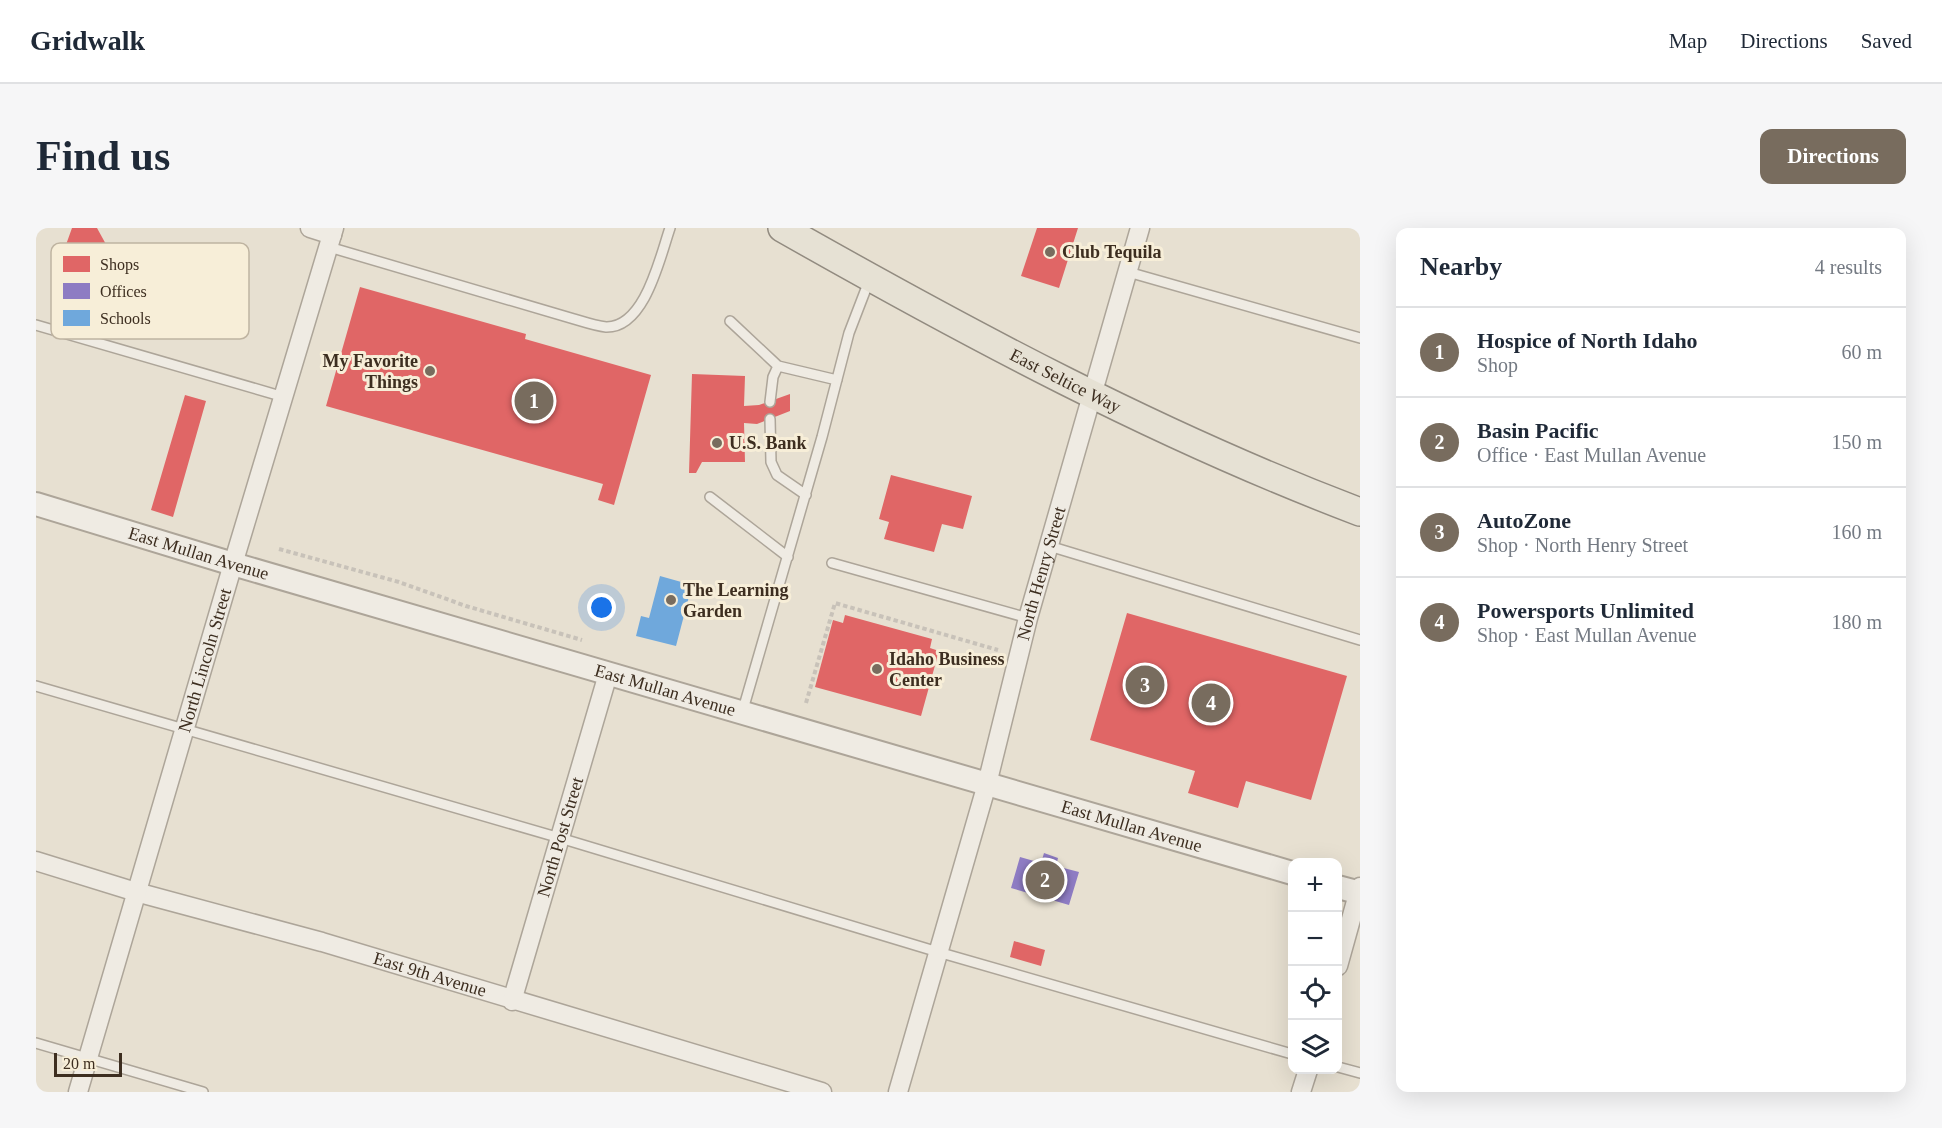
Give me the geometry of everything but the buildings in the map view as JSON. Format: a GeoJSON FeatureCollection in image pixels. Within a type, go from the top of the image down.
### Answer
{"type":"FeatureCollection","features":[{"type":"Feature","properties":{"kind":"main road","name":"East Seltice Way"},"geometry":{"type":"LineString","coordinates":[[782,228],[968,332],[1093,394],[1249,466],[1360,512]]}},
{"type":"Feature","properties":{"kind":"street"},"geometry":{"type":"LineString","coordinates":[[310,228],[332,236]]}},
{"type":"Feature","properties":{"kind":"street","name":"North Henry Street"},"geometry":{"type":"LineString","coordinates":[[898,1092],[987,784],[1028,618],[1140,228]]}},
{"type":"Feature","properties":{"kind":"street","name":"North Lincoln Street"},"geometry":{"type":"LineString","coordinates":[[78,1092],[332,236]]}},
{"type":"Feature","properties":{"kind":"street","name":"East Mullan Avenue"},"geometry":{"type":"LineString","coordinates":[[36,504],[233,564],[1288,872]]}},
{"type":"Feature","properties":{"kind":"street","name":"North Post Street"},"geometry":{"type":"LineString","coordinates":[[512,1001],[608,674]]}},
{"type":"Feature","properties":{"kind":"street","name":"East 9th Avenue"},"geometry":{"type":"LineString","coordinates":[[36,861],[136,892],[322,942],[512,1001],[822,1092]]}},
{"type":"Feature","properties":{"kind":"street"},"geometry":{"type":"LineString","coordinates":[[1342,947],[1354,890]]}},
{"type":"Feature","properties":{"kind":"street"},"geometry":{"type":"LineString","coordinates":[[1301,1092],[1307,1074]]}},
{"type":"Feature","properties":{"kind":"lane"},"geometry":{"type":"LineString","coordinates":[[332,236],[574,319],[605,327],[619,325],[642,303],[670,228]]}},
{"type":"Feature","properties":{"kind":"lane"},"geometry":{"type":"LineString","coordinates":[[1128,272],[1360,338]]}},
{"type":"Feature","properties":{"kind":"lane"},"geometry":{"type":"LineString","coordinates":[[742,713],[806,495],[849,333],[870,278]]}},
{"type":"Feature","properties":{"kind":"lane"},"geometry":{"type":"LineString","coordinates":[[730,321],[778,366],[837,380]]}},
{"type":"Feature","properties":{"kind":"lane"},"geometry":{"type":"LineString","coordinates":[[36,325],[51,329]]}},
{"type":"Feature","properties":{"kind":"lane"},"geometry":{"type":"LineString","coordinates":[[84,339],[284,397]]}},
{"type":"Feature","properties":{"kind":"lane"},"geometry":{"type":"LineString","coordinates":[[770,402],[773,377],[778,366]]}},
{"type":"Feature","properties":{"kind":"lane"},"geometry":{"type":"LineString","coordinates":[[770,419],[771,462],[777,475],[806,495]]}},
{"type":"Feature","properties":{"kind":"lane"},"geometry":{"type":"LineString","coordinates":[[710,497],[788,557]]}},
{"type":"Feature","properties":{"kind":"lane"},"geometry":{"type":"LineString","coordinates":[[1049,546],[1360,640]]}},
{"type":"Feature","properties":{"kind":"lane"},"geometry":{"type":"LineString","coordinates":[[832,563],[1028,618]]}},
{"type":"Feature","properties":{"kind":"lane"},"geometry":{"type":"LineString","coordinates":[[36,686],[560,838],[938,952],[1288,1053]]}},
{"type":"Feature","properties":{"kind":"lane"},"geometry":{"type":"LineString","coordinates":[[36,1043],[203,1092]]}},
{"type":"Feature","properties":{"kind":"lane"},"geometry":{"type":"LineString","coordinates":[[1342,1068],[1360,1073]]}},
{"type":"Feature","properties":{"kind":"path"},"geometry":{"type":"LineString","coordinates":[[279,549],[399,582],[466,606],[582,640]]}},
{"type":"Feature","properties":{"kind":"path"},"geometry":{"type":"LineString","coordinates":[[806,703],[835,603],[998,650]]}},
{"type":"Feature","properties":{"kind":"place","name":"Club Tequila"},"geometry":{"type":"Point","coordinates":[1050,252]}},
{"type":"Feature","properties":{"kind":"place","name":"My Favorite Things"},"geometry":{"type":"Point","coordinates":[430,371]}},
{"type":"Feature","properties":{"kind":"place","name":"Hospice of North Idaho"},"geometry":{"type":"Point","coordinates":[534,401]}},
{"type":"Feature","properties":{"kind":"place","name":"U.S. Bank"},"geometry":{"type":"Point","coordinates":[717,443]}},
{"type":"Feature","properties":{"kind":"place","name":"The Learning Garden"},"geometry":{"type":"Point","coordinates":[671,600]}},
{"type":"Feature","properties":{"kind":"place","name":"Idaho Business Center"},"geometry":{"type":"Point","coordinates":[877,669]}},
{"type":"Feature","properties":{"kind":"place","name":"AutoZone"},"geometry":{"type":"Point","coordinates":[1145,685]}},
{"type":"Feature","properties":{"kind":"place","name":"Powersports Unlimited"},"geometry":{"type":"Point","coordinates":[1211,703]}},
{"type":"Feature","properties":{"kind":"place","name":"Basin Pacific"},"geometry":{"type":"Point","coordinates":[1045,880]}}]}
